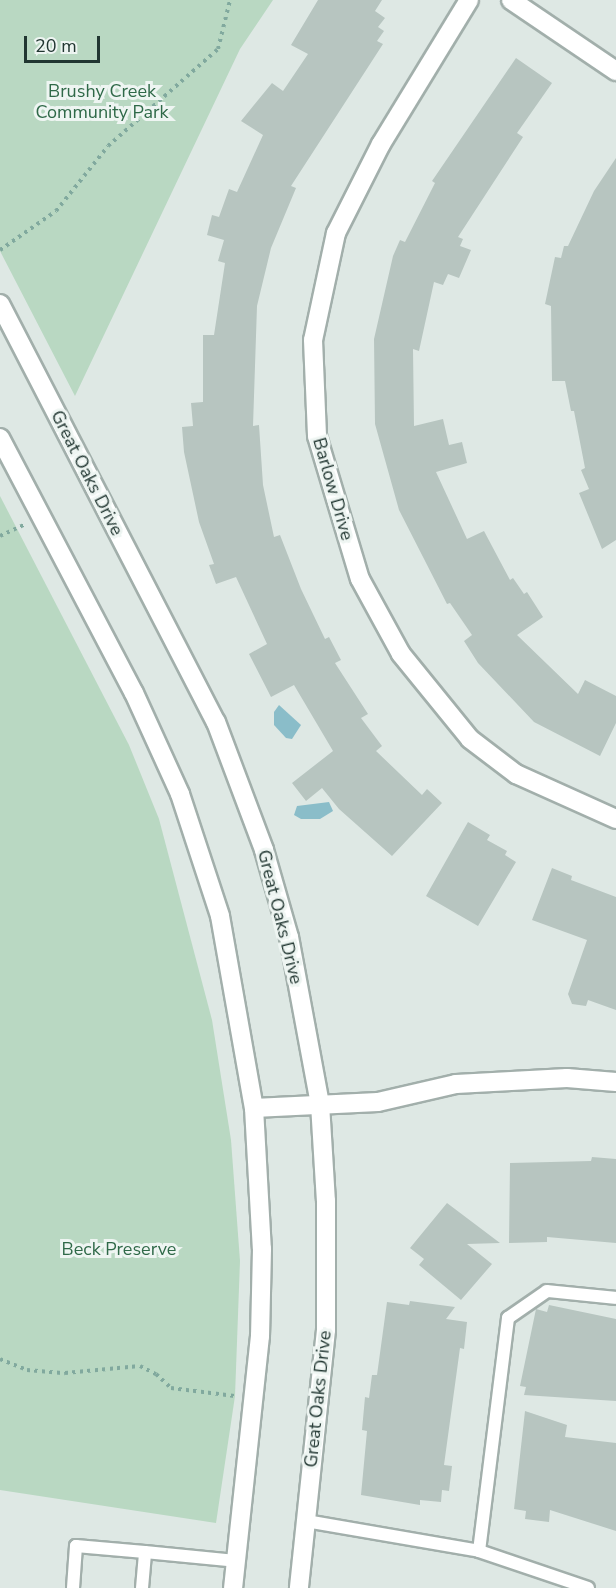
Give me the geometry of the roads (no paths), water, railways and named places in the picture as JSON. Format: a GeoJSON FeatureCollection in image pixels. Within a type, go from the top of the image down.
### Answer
{"type":"FeatureCollection","features":[{"type":"Feature","properties":{"kind":"street","name":"Barlow Drive"},"geometry":{"type":"LineString","coordinates":[[469,0],[381,144],[336,233],[313,340],[316,436],[360,579],[401,654],[470,739],[516,774],[616,819]]}},
{"type":"Feature","properties":{"kind":"street"},"geometry":{"type":"LineString","coordinates":[[511,0],[616,71]]}},
{"type":"Feature","properties":{"kind":"street","name":"Great Oaks Drive"},"geometry":{"type":"LineString","coordinates":[[0,304],[234,764],[264,850],[289,937],[320,1104],[326,1201],[326,1330],[299,1588]]}},
{"type":"Feature","properties":{"kind":"street"},"geometry":{"type":"LineString","coordinates":[[0,438],[134,693],[180,795],[220,916],[254,1108],[262,1249],[260,1336],[233,1588]]}},
{"type":"Feature","properties":{"kind":"street"},"geometry":{"type":"LineString","coordinates":[[254,1108],[378,1102],[456,1084],[567,1078],[616,1082]]}},
{"type":"Feature","properties":{"kind":"lane"},"geometry":{"type":"LineString","coordinates":[[479,1551],[508,1318],[547,1291],[616,1298]]}},
{"type":"Feature","properties":{"kind":"lane"},"geometry":{"type":"LineString","coordinates":[[306,1521],[479,1551],[588,1588]]}},
{"type":"Feature","properties":{"kind":"lane"},"geometry":{"type":"LineString","coordinates":[[72,1588],[76,1546],[236,1561]]}},
{"type":"Feature","properties":{"kind":"lane"},"geometry":{"type":"LineString","coordinates":[[142,1588],[145,1552]]}},
{"type":"Feature","properties":{"kind":"water"},"geometry":{"type":"Polygon","coordinates":[[[279,705],[301,725],[292,739],[286,738],[274,725],[274,712],[279,705]]]}},
{"type":"Feature","properties":{"kind":"water"},"geometry":{"type":"Polygon","coordinates":[[[329,802],[333,811],[320,819],[301,819],[294,815],[297,806],[329,802]]]}},
{"type":"Feature","properties":{"kind":"park label","name":"Brushy Creek Community Park"},"geometry":{"type":"Point","coordinates":[102,102]}},
{"type":"Feature","properties":{"kind":"park label","name":"Beck Preserve"},"geometry":{"type":"Point","coordinates":[119,1249]}}]}
